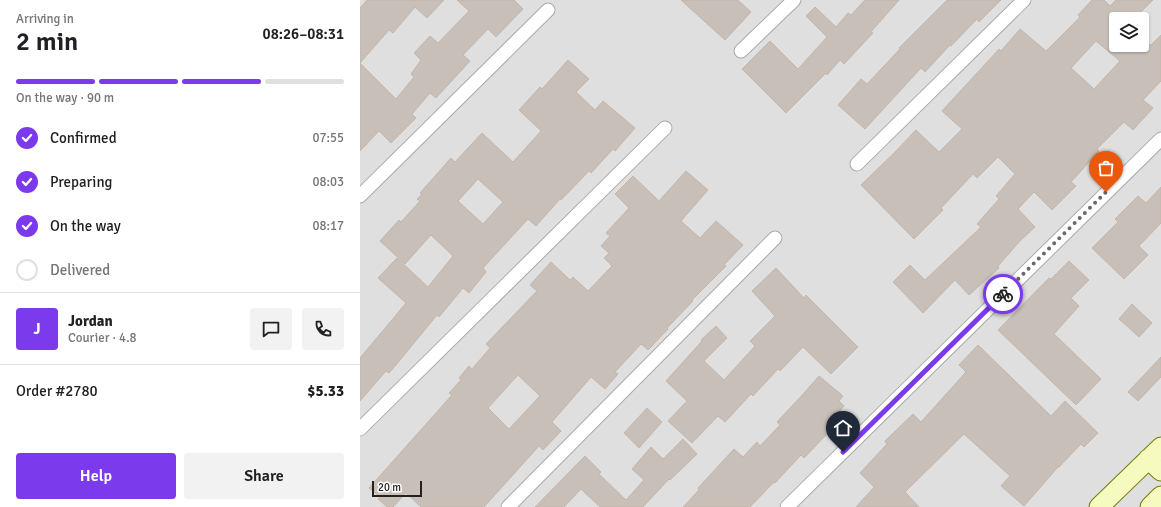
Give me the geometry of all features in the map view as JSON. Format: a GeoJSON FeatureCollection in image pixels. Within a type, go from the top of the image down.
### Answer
{"type":"FeatureCollection","features":[{"type":"Feature","properties":{"kind":"main road"},"geometry":{"type":"LineString","coordinates":[[1100,507],[1157,459]]}},
{"type":"Feature","properties":{"kind":"main road"},"geometry":{"type":"LineString","coordinates":[[1150,507],[1161,496]]}},
{"type":"Feature","properties":{"kind":"street"},"geometry":{"type":"LineString","coordinates":[[741,51],[794,0]]}},
{"type":"Feature","properties":{"kind":"street"},"geometry":{"type":"LineString","coordinates":[[857,164],[1024,0]]}},
{"type":"Feature","properties":{"kind":"street"},"geometry":{"type":"LineString","coordinates":[[360,196],[548,10]]}},
{"type":"Feature","properties":{"kind":"street"},"geometry":{"type":"LineString","coordinates":[[360,429],[665,128]]}},
{"type":"Feature","properties":{"kind":"street"},"geometry":{"type":"LineString","coordinates":[[787,507],[1161,139]]}},
{"type":"Feature","properties":{"kind":"street"},"geometry":{"type":"LineString","coordinates":[[508,507],[775,238]]}},
{"type":"Feature","properties":{"kind":"shaded area"},"geometry":{"type":"Polygon","coordinates":[[[360,0],[1161,0],[1161,507],[360,507],[360,0]]]}},
{"type":"Feature","properties":{"kind":"building"},"geometry":{"type":"Polygon","coordinates":[[[367,0],[444,0],[427,18],[415,7],[393,33],[389,30],[360,63],[360,8],[367,0]]]}},
{"type":"Feature","properties":{"kind":"building"},"geometry":{"type":"Polygon","coordinates":[[[457,0],[514,0],[523,9],[496,37],[488,29],[463,55],[470,61],[436,98],[430,93],[412,114],[416,118],[391,143],[379,131],[360,151],[360,63],[396,99],[414,77],[411,74],[421,60],[414,53],[430,36],[438,43],[469,11],[457,0]]]}},
{"type":"Feature","properties":{"kind":"building"},"geometry":{"type":"Polygon","coordinates":[[[681,0],[738,0],[751,12],[725,40],[681,0]]]}},
{"type":"Feature","properties":{"kind":"building"},"geometry":{"type":"Polygon","coordinates":[[[865,0],[899,0],[871,32],[873,33],[844,64],[840,60],[827,75],[826,73],[786,113],[742,69],[770,41],[798,69],[827,37],[806,16],[815,7],[836,27],[848,13],[851,15],[865,0]]]}},
{"type":"Feature","properties":{"kind":"building"},"geometry":{"type":"Polygon","coordinates":[[[947,0],[1001,0],[979,22],[977,19],[925,72],[921,68],[865,129],[838,105],[861,79],[867,84],[900,49],[899,48],[947,0]]]}},
{"type":"Feature","properties":{"kind":"building"},"geometry":{"type":"Polygon","coordinates":[[[1092,0],[1104,0],[1110,6],[1116,0],[1153,0],[1141,12],[1109,12],[1109,52],[1096,41],[1071,68],[1094,89],[1120,61],[1109,52],[1149,52],[1149,45],[1151,45],[1161,35],[1161,81],[1143,100],[1153,108],[1133,130],[1124,122],[1097,149],[1099,151],[1071,182],[1076,186],[1052,210],[1034,192],[1018,209],[1035,227],[1020,241],[998,266],[999,268],[969,295],[955,280],[923,313],[893,282],[910,265],[925,280],[981,227],[977,224],[999,199],[996,196],[1015,174],[998,157],[977,178],[973,174],[941,208],[943,210],[914,239],[861,185],[916,130],[939,152],[962,129],[942,111],[999,49],[1001,51],[1020,29],[1046,51],[1080,17],[1078,15],[1092,0]]]}},
{"type":"Feature","properties":{"kind":"building"},"geometry":{"type":"Polygon","coordinates":[[[568,60],[589,79],[576,92],[595,110],[603,101],[635,128],[615,151],[613,149],[591,173],[589,171],[561,200],[560,199],[536,226],[528,219],[483,268],[486,272],[469,293],[463,288],[439,317],[437,315],[389,373],[386,371],[360,401],[360,358],[406,303],[378,278],[397,258],[428,287],[453,256],[431,235],[405,264],[380,241],[399,220],[401,222],[420,201],[417,199],[422,194],[420,193],[451,158],[455,162],[482,133],[513,162],[541,131],[519,110],[540,87],[542,89],[568,60]],[[478,179],[458,201],[483,224],[503,202],[478,179]]]}},
{"type":"Feature","properties":{"kind":"building"},"geometry":{"type":"Polygon","coordinates":[[[686,171],[708,190],[681,221],[700,238],[716,221],[743,245],[724,265],[726,266],[692,300],[693,301],[648,350],[641,344],[615,372],[618,374],[605,389],[591,377],[552,422],[561,431],[543,450],[539,446],[484,507],[421,507],[406,493],[393,507],[387,507],[378,499],[380,497],[369,488],[452,395],[449,393],[461,380],[459,378],[469,366],[472,369],[490,348],[486,344],[537,291],[530,285],[551,262],[570,280],[573,277],[588,291],[612,266],[604,258],[609,253],[601,246],[610,236],[606,233],[629,208],[615,194],[633,176],[659,201],[686,171]],[[518,375],[488,408],[509,429],[540,396],[518,375]]]}},
{"type":"Feature","properties":{"kind":"building"},"geometry":{"type":"Polygon","coordinates":[[[1161,187],[1161,223],[1139,246],[1148,255],[1124,279],[1092,248],[1118,222],[1115,219],[1138,196],[1146,203],[1161,187]]]}},
{"type":"Feature","properties":{"kind":"building"},"geometry":{"type":"Polygon","coordinates":[[[1069,261],[1089,280],[1071,298],[1079,306],[1054,334],[1101,379],[1076,405],[998,330],[1049,278],[1051,279],[1069,261]]]}},
{"type":"Feature","properties":{"kind":"building"},"geometry":{"type":"Polygon","coordinates":[[[776,268],[804,298],[806,295],[858,347],[831,374],[803,347],[780,371],[778,369],[753,396],[751,394],[725,422],[718,416],[692,443],[668,421],[687,401],[666,381],[702,341],[701,340],[716,326],[727,338],[704,361],[724,380],[755,346],[750,341],[775,316],[752,291],[776,268]]]}},
{"type":"Feature","properties":{"kind":"building"},"geometry":{"type":"Polygon","coordinates":[[[1132,304],[1152,323],[1139,337],[1119,319],[1132,304]]]}},
{"type":"Feature","properties":{"kind":"building"},"geometry":{"type":"Polygon","coordinates":[[[978,345],[1051,416],[1065,401],[1098,433],[1084,447],[1081,444],[1058,467],[1024,506],[1001,486],[1010,476],[964,434],[905,492],[919,507],[856,507],[874,487],[860,473],[887,444],[885,441],[913,414],[921,422],[966,372],[959,365],[978,345]]]}},
{"type":"Feature","properties":{"kind":"building"},"geometry":{"type":"Polygon","coordinates":[[[1161,357],[1161,377],[1138,401],[1128,392],[1161,357]]]}},
{"type":"Feature","properties":{"kind":"building"},"geometry":{"type":"Polygon","coordinates":[[[819,376],[843,396],[839,401],[844,406],[839,412],[842,415],[829,432],[804,458],[801,455],[750,507],[683,507],[699,490],[698,488],[734,449],[743,457],[757,442],[760,446],[780,425],[777,422],[819,376]]]}},
{"type":"Feature","properties":{"kind":"building"},"geometry":{"type":"Polygon","coordinates":[[[647,408],[662,422],[639,448],[624,433],[647,408]]]}},
{"type":"Feature","properties":{"kind":"building"},"geometry":{"type":"Polygon","coordinates":[[[683,439],[697,454],[670,480],[669,479],[643,507],[600,507],[581,489],[564,507],[535,507],[585,456],[601,472],[599,474],[626,500],[644,480],[632,469],[651,447],[663,459],[683,439]]]}},
{"type":"Feature","properties":{"kind":"way so far"},"geometry":{"type":"LineString","coordinates":[[1003,294],[1106,192]]}},
{"type":"Feature","properties":{"kind":"route"},"geometry":{"type":"LineString","coordinates":[[843,452],[1003,294]]}}]}
